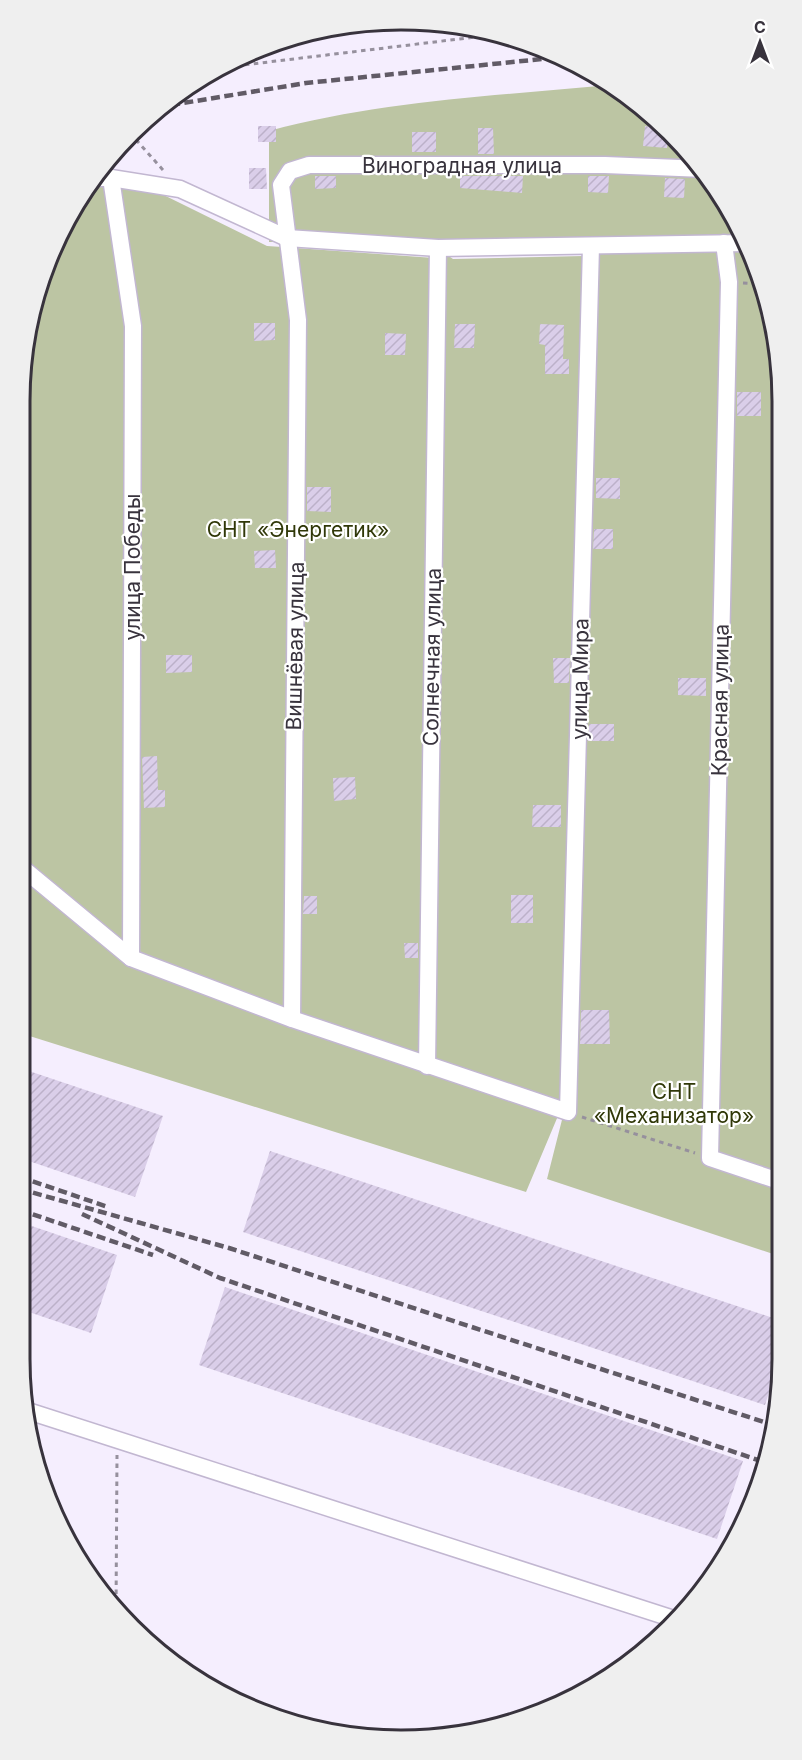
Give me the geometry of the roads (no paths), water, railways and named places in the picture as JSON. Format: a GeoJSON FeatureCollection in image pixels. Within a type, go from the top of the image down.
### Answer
{"type":"FeatureCollection","features":[{"type":"Feature","properties":{"kind":"street","name":"Виноградная улица"},"geometry":{"type":"LineString","coordinates":[[287,238],[281,185],[290,171],[309,165],[605,165],[690,168]]}},
{"type":"Feature","properties":{"kind":"street"},"geometry":{"type":"LineString","coordinates":[[105,178],[180,189],[287,238],[438,248],[737,243]]}},
{"type":"Feature","properties":{"kind":"street","name":"улица Победы"},"geometry":{"type":"LineString","coordinates":[[105,178],[133,326],[131,958]]}},
{"type":"Feature","properties":{"kind":"street","name":"Вишнёвая улица"},"geometry":{"type":"LineString","coordinates":[[287,238],[298,320],[292,1019]]}},
{"type":"Feature","properties":{"kind":"street","name":"Красная улица"},"geometry":{"type":"LineString","coordinates":[[724,243],[729,294],[710,1158],[772,1179]]}},
{"type":"Feature","properties":{"kind":"street","name":"улица Мира"},"geometry":{"type":"LineString","coordinates":[[427,1066],[568,1112],[591,246]]}},
{"type":"Feature","properties":{"kind":"street","name":"Солнечная улица"},"geometry":{"type":"LineString","coordinates":[[427,1066],[438,248]]}},
{"type":"Feature","properties":{"kind":"street"},"geometry":{"type":"LineString","coordinates":[[30,874],[131,958],[292,1019],[427,1066]]}},
{"type":"Feature","properties":{"kind":"street"},"geometry":{"type":"LineString","coordinates":[[34,1414],[667,1617]]}},
{"type":"Feature","properties":{"kind":"railway"},"geometry":{"type":"LineString","coordinates":[[180,104],[306,83],[545,59]]}},
{"type":"Feature","properties":{"kind":"railway"},"geometry":{"type":"LineString","coordinates":[[30,1180],[108,1207]]}},
{"type":"Feature","properties":{"kind":"railway"},"geometry":{"type":"LineString","coordinates":[[30,1192],[229,1248],[766,1423]]}},
{"type":"Feature","properties":{"kind":"railway"},"geometry":{"type":"LineString","coordinates":[[30,1213],[153,1255]]}},
{"type":"Feature","properties":{"kind":"railway"},"geometry":{"type":"LineString","coordinates":[[82,1214],[220,1278],[758,1460]]}},
{"type":"Feature","properties":{"kind":"park label","name":"СНТ «Энергетик»"},"geometry":{"type":"Point","coordinates":[298,529]}},
{"type":"Feature","properties":{"kind":"park label","name":"СНТ «Механизатор»"},"geometry":{"type":"Point","coordinates":[674,1103]}}]}
